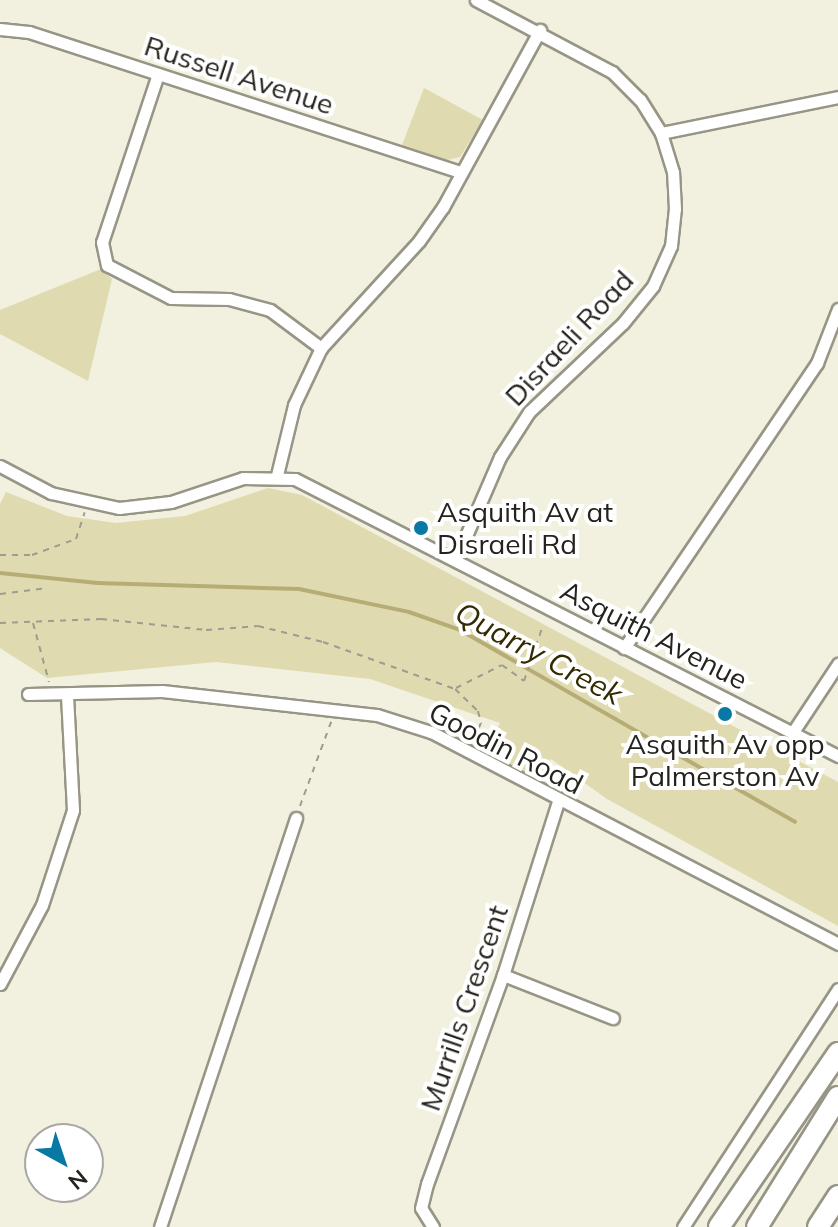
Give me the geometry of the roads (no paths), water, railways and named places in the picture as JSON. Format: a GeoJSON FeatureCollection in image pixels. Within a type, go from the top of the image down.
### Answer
{"type":"FeatureCollection","features":[{"type":"Feature","properties":{"kind":"highway"},"geometry":{"type":"LineString","coordinates":[[719,1227],[838,1053]]}},
{"type":"Feature","properties":{"kind":"highway"},"geometry":{"type":"LineString","coordinates":[[757,1227],[838,1097]]}},
{"type":"Feature","properties":{"kind":"highway"},"geometry":{"type":"LineString","coordinates":[[818,1227],[838,1196]]}},
{"type":"Feature","properties":{"kind":"street","name":"Disraeli Road"},"geometry":{"type":"LineString","coordinates":[[456,559],[493,471],[529,412],[623,323],[653,286],[671,246],[675,209],[673,172],[661,133],[640,100],[612,72],[540,30],[476,0]]}},
{"type":"Feature","properties":{"kind":"street","name":"Russell Avenue"},"geometry":{"type":"LineString","coordinates":[[0,29],[29,32],[462,173]]}},
{"type":"Feature","properties":{"kind":"street"},"geometry":{"type":"LineString","coordinates":[[277,475],[294,405],[321,348],[419,241],[462,173],[540,30]]}},
{"type":"Feature","properties":{"kind":"street"},"geometry":{"type":"LineString","coordinates":[[158,74],[102,242],[107,265],[171,298],[229,299],[270,310],[321,348]]}},
{"type":"Feature","properties":{"kind":"street"},"geometry":{"type":"LineString","coordinates":[[661,133],[838,97]]}},
{"type":"Feature","properties":{"kind":"street"},"geometry":{"type":"LineString","coordinates":[[624,648],[817,363],[838,309]]}},
{"type":"Feature","properties":{"kind":"street","name":"Asquith Avenue"},"geometry":{"type":"LineString","coordinates":[[0,466],[51,493],[119,508],[171,502],[243,478],[277,475],[332,494],[624,648],[838,756]]}},
{"type":"Feature","properties":{"kind":"street"},"geometry":{"type":"LineString","coordinates":[[793,732],[838,664]]}},
{"type":"Feature","properties":{"kind":"street","name":"Goodin Road"},"geometry":{"type":"LineString","coordinates":[[28,694],[67,696],[162,691],[335,711],[418,728],[838,944]]}},
{"type":"Feature","properties":{"kind":"street"},"geometry":{"type":"LineString","coordinates":[[0,984],[42,905],[73,810],[67,696]]}},
{"type":"Feature","properties":{"kind":"street","name":"Murrills Crescent"},"geometry":{"type":"LineString","coordinates":[[433,1227],[421,1208],[427,1184],[503,975],[558,802]]}},
{"type":"Feature","properties":{"kind":"street"},"geometry":{"type":"LineString","coordinates":[[160,1227],[296,818]]}},
{"type":"Feature","properties":{"kind":"street"},"geometry":{"type":"LineString","coordinates":[[503,975],[613,1018]]}},
{"type":"Feature","properties":{"kind":"street"},"geometry":{"type":"LineString","coordinates":[[683,1227],[838,989]]}},
{"type":"Feature","properties":{"kind":"waterway","name":"Quarry Creek"},"geometry":{"type":"LineString","coordinates":[[0,573],[97,583],[299,589],[409,612],[460,630],[795,822]]}},
{"type":"Feature","properties":{"kind":"place","name":"Asquith Av at Disraeli Rd"},"geometry":{"type":"Point","coordinates":[421,528]}},
{"type":"Feature","properties":{"kind":"place","name":"Asquith Av opp Palmerston Av"},"geometry":{"type":"Point","coordinates":[725,714]}}]}
